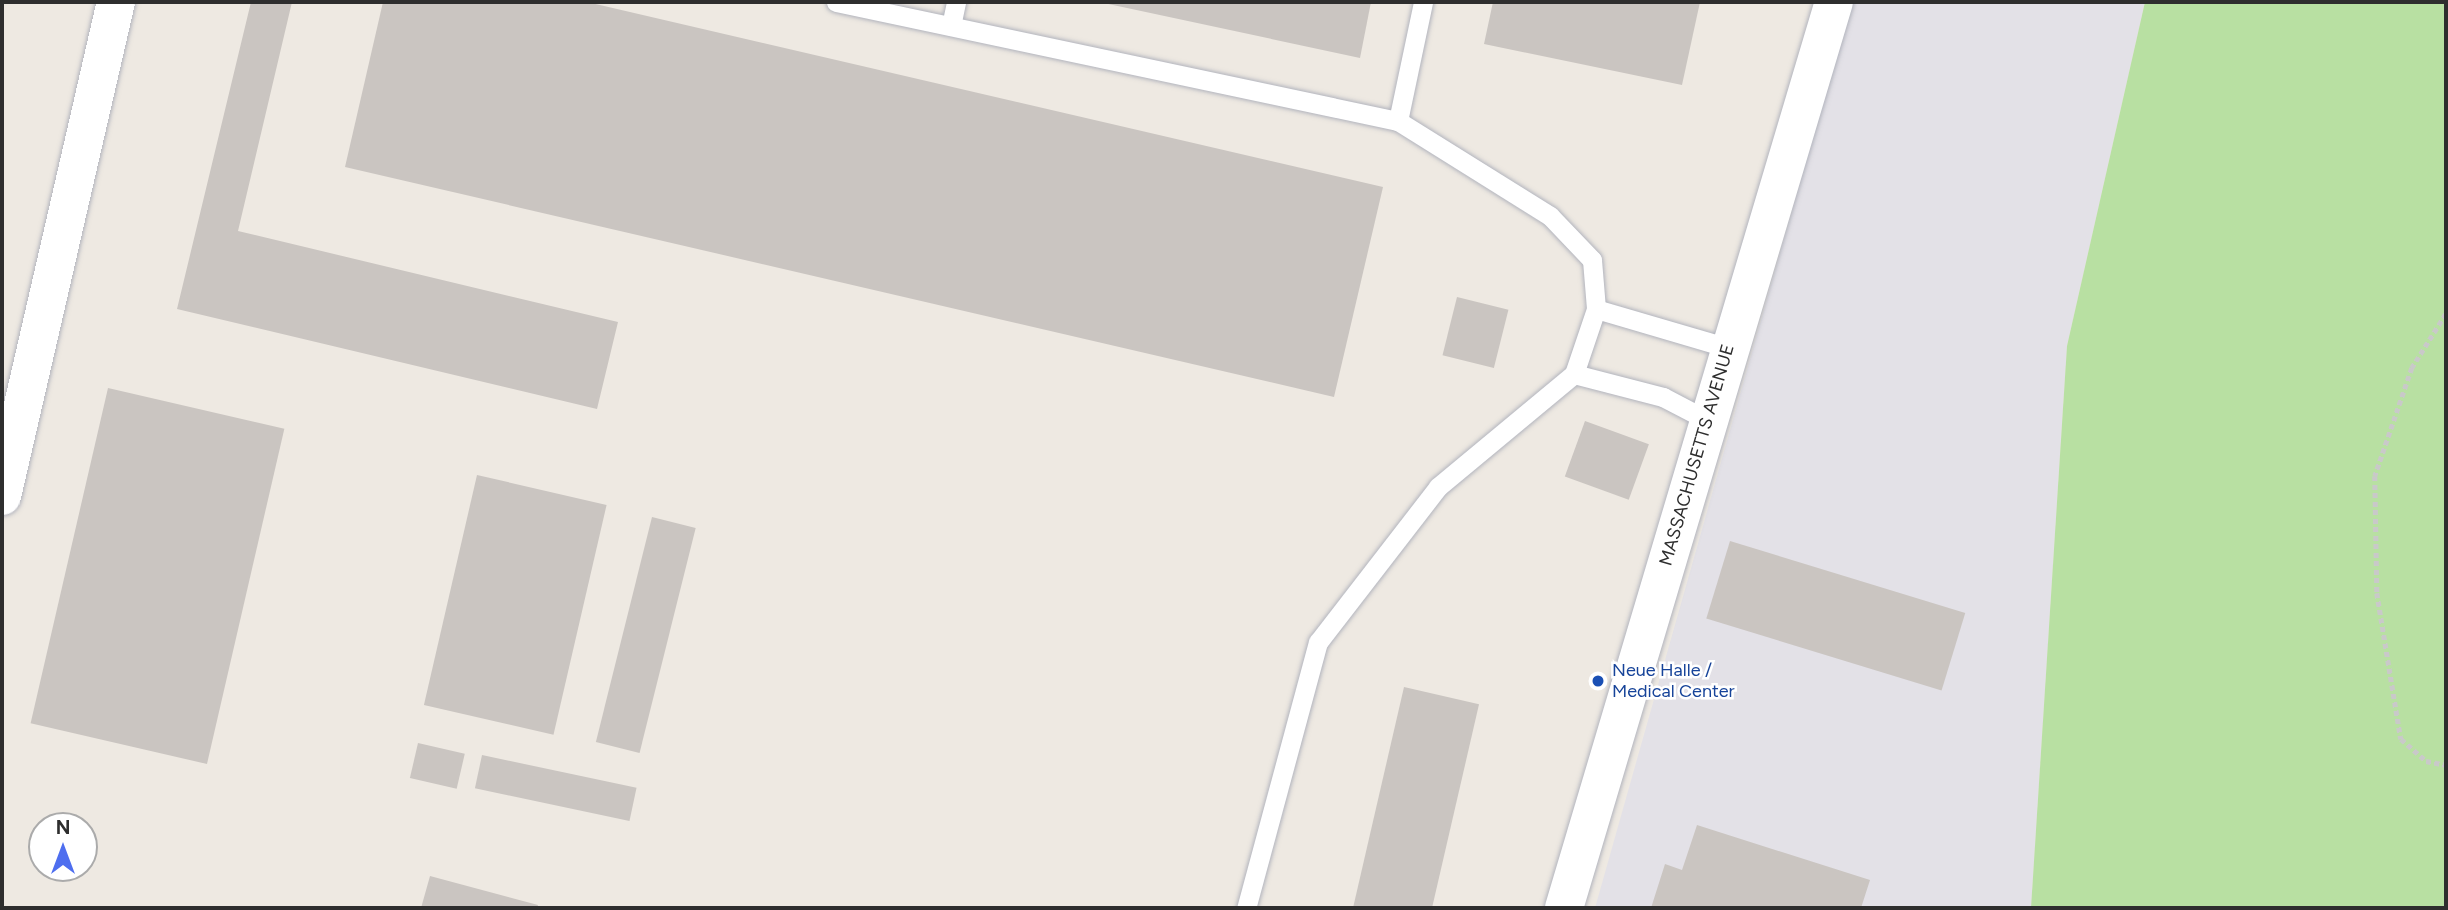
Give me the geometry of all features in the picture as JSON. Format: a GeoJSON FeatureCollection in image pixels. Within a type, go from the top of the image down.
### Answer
{"type":"FeatureCollection","features":[{"type":"Feature","properties":{"kind":"street"},"geometry":{"type":"LineString","coordinates":[[2,496],[116,2]]}},
{"type":"Feature","properties":{"kind":"street","name":"MASSACHUSETTS AVENUE"},"geometry":{"type":"LineString","coordinates":[[1564,908],[1707,420],[1834,2]]}},
{"type":"Feature","properties":{"kind":"lane"},"geometry":{"type":"LineString","coordinates":[[836,2],[1398,121],[1550,216],[1592,260],[1596,309],[1574,374],[1438,487],[1318,642],[1246,908]]}},
{"type":"Feature","properties":{"kind":"lane"},"geometry":{"type":"LineString","coordinates":[[951,26],[956,2]]}},
{"type":"Feature","properties":{"kind":"lane"},"geometry":{"type":"LineString","coordinates":[[1398,121],[1423,2]]}},
{"type":"Feature","properties":{"kind":"lane"},"geometry":{"type":"LineString","coordinates":[[1596,309],[1729,348]]}},
{"type":"Feature","properties":{"kind":"lane"},"geometry":{"type":"LineString","coordinates":[[1574,374],[1663,397],[1707,420]]}},
{"type":"Feature","properties":{"kind":"path"},"geometry":{"type":"LineString","coordinates":[[2446,314],[2412,368],[2375,476],[2377,593],[2401,739],[2426,761],[2446,765]]}},
{"type":"Feature","properties":{"kind":"shaded area"},"geometry":{"type":"Polygon","coordinates":[[[1851,2],[2145,2],[2067,346],[2031,908],[1595,908],[1851,2]]]}},
{"type":"Feature","properties":{"kind":"green space"},"geometry":{"type":"Polygon","coordinates":[[[2145,2],[2446,2],[2446,908],[2031,908],[2067,346],[2145,2]]]}},
{"type":"Feature","properties":{"kind":"building"},"geometry":{"type":"Polygon","coordinates":[[[251,2],[292,2],[238,231],[618,322],[597,409],[177,309],[251,2]]]}},
{"type":"Feature","properties":{"kind":"building"},"geometry":{"type":"Polygon","coordinates":[[[383,2],[587,2],[1383,187],[1334,397],[345,167],[383,2]]]}},
{"type":"Feature","properties":{"kind":"building"},"geometry":{"type":"Polygon","coordinates":[[[1099,2],[1371,2],[1360,58],[1099,2]]]}},
{"type":"Feature","properties":{"kind":"building"},"geometry":{"type":"Polygon","coordinates":[[[1493,2],[1700,2],[1682,85],[1484,44],[1493,2]]]}},
{"type":"Feature","properties":{"kind":"building"},"geometry":{"type":"Polygon","coordinates":[[[1457,297],[1508,310],[1494,368],[1442,355],[1457,297]]]}},
{"type":"Feature","properties":{"kind":"building"},"geometry":{"type":"Polygon","coordinates":[[[108,388],[284,429],[207,764],[31,723],[108,388]]]}},
{"type":"Feature","properties":{"kind":"building"},"geometry":{"type":"Polygon","coordinates":[[[1585,421],[1649,444],[1629,500],[1565,476],[1585,421]]]}},
{"type":"Feature","properties":{"kind":"building"},"geometry":{"type":"Polygon","coordinates":[[[477,475],[607,505],[554,735],[424,705],[477,475]]]}},
{"type":"Feature","properties":{"kind":"building"},"geometry":{"type":"Polygon","coordinates":[[[652,517],[696,528],[640,753],[596,742],[652,517]]]}},
{"type":"Feature","properties":{"kind":"building"},"geometry":{"type":"Polygon","coordinates":[[[1730,541],[1965,613],[1942,690],[1706,618],[1730,541]]]}},
{"type":"Feature","properties":{"kind":"building"},"geometry":{"type":"Polygon","coordinates":[[[1404,687],[1479,704],[1432,908],[1353,908],[1404,687]]]}},
{"type":"Feature","properties":{"kind":"building"},"geometry":{"type":"Polygon","coordinates":[[[418,743],[465,754],[457,789],[410,778],[418,743]]]}},
{"type":"Feature","properties":{"kind":"building"},"geometry":{"type":"Polygon","coordinates":[[[482,755],[637,788],[629,821],[475,788],[482,755]]]}},
{"type":"Feature","properties":{"kind":"building"},"geometry":{"type":"Polygon","coordinates":[[[1697,825],[1870,880],[1861,908],[1651,908],[1665,864],[1682,870],[1697,825]]]}},
{"type":"Feature","properties":{"kind":"building"},"geometry":{"type":"Polygon","coordinates":[[[430,876],[538,905],[537,908],[421,908],[430,876]]]}},
{"type":"Feature","properties":{"kind":"place","name":"Neue Halle / Medical Center"},"geometry":{"type":"Point","coordinates":[1598,681]}}]}
